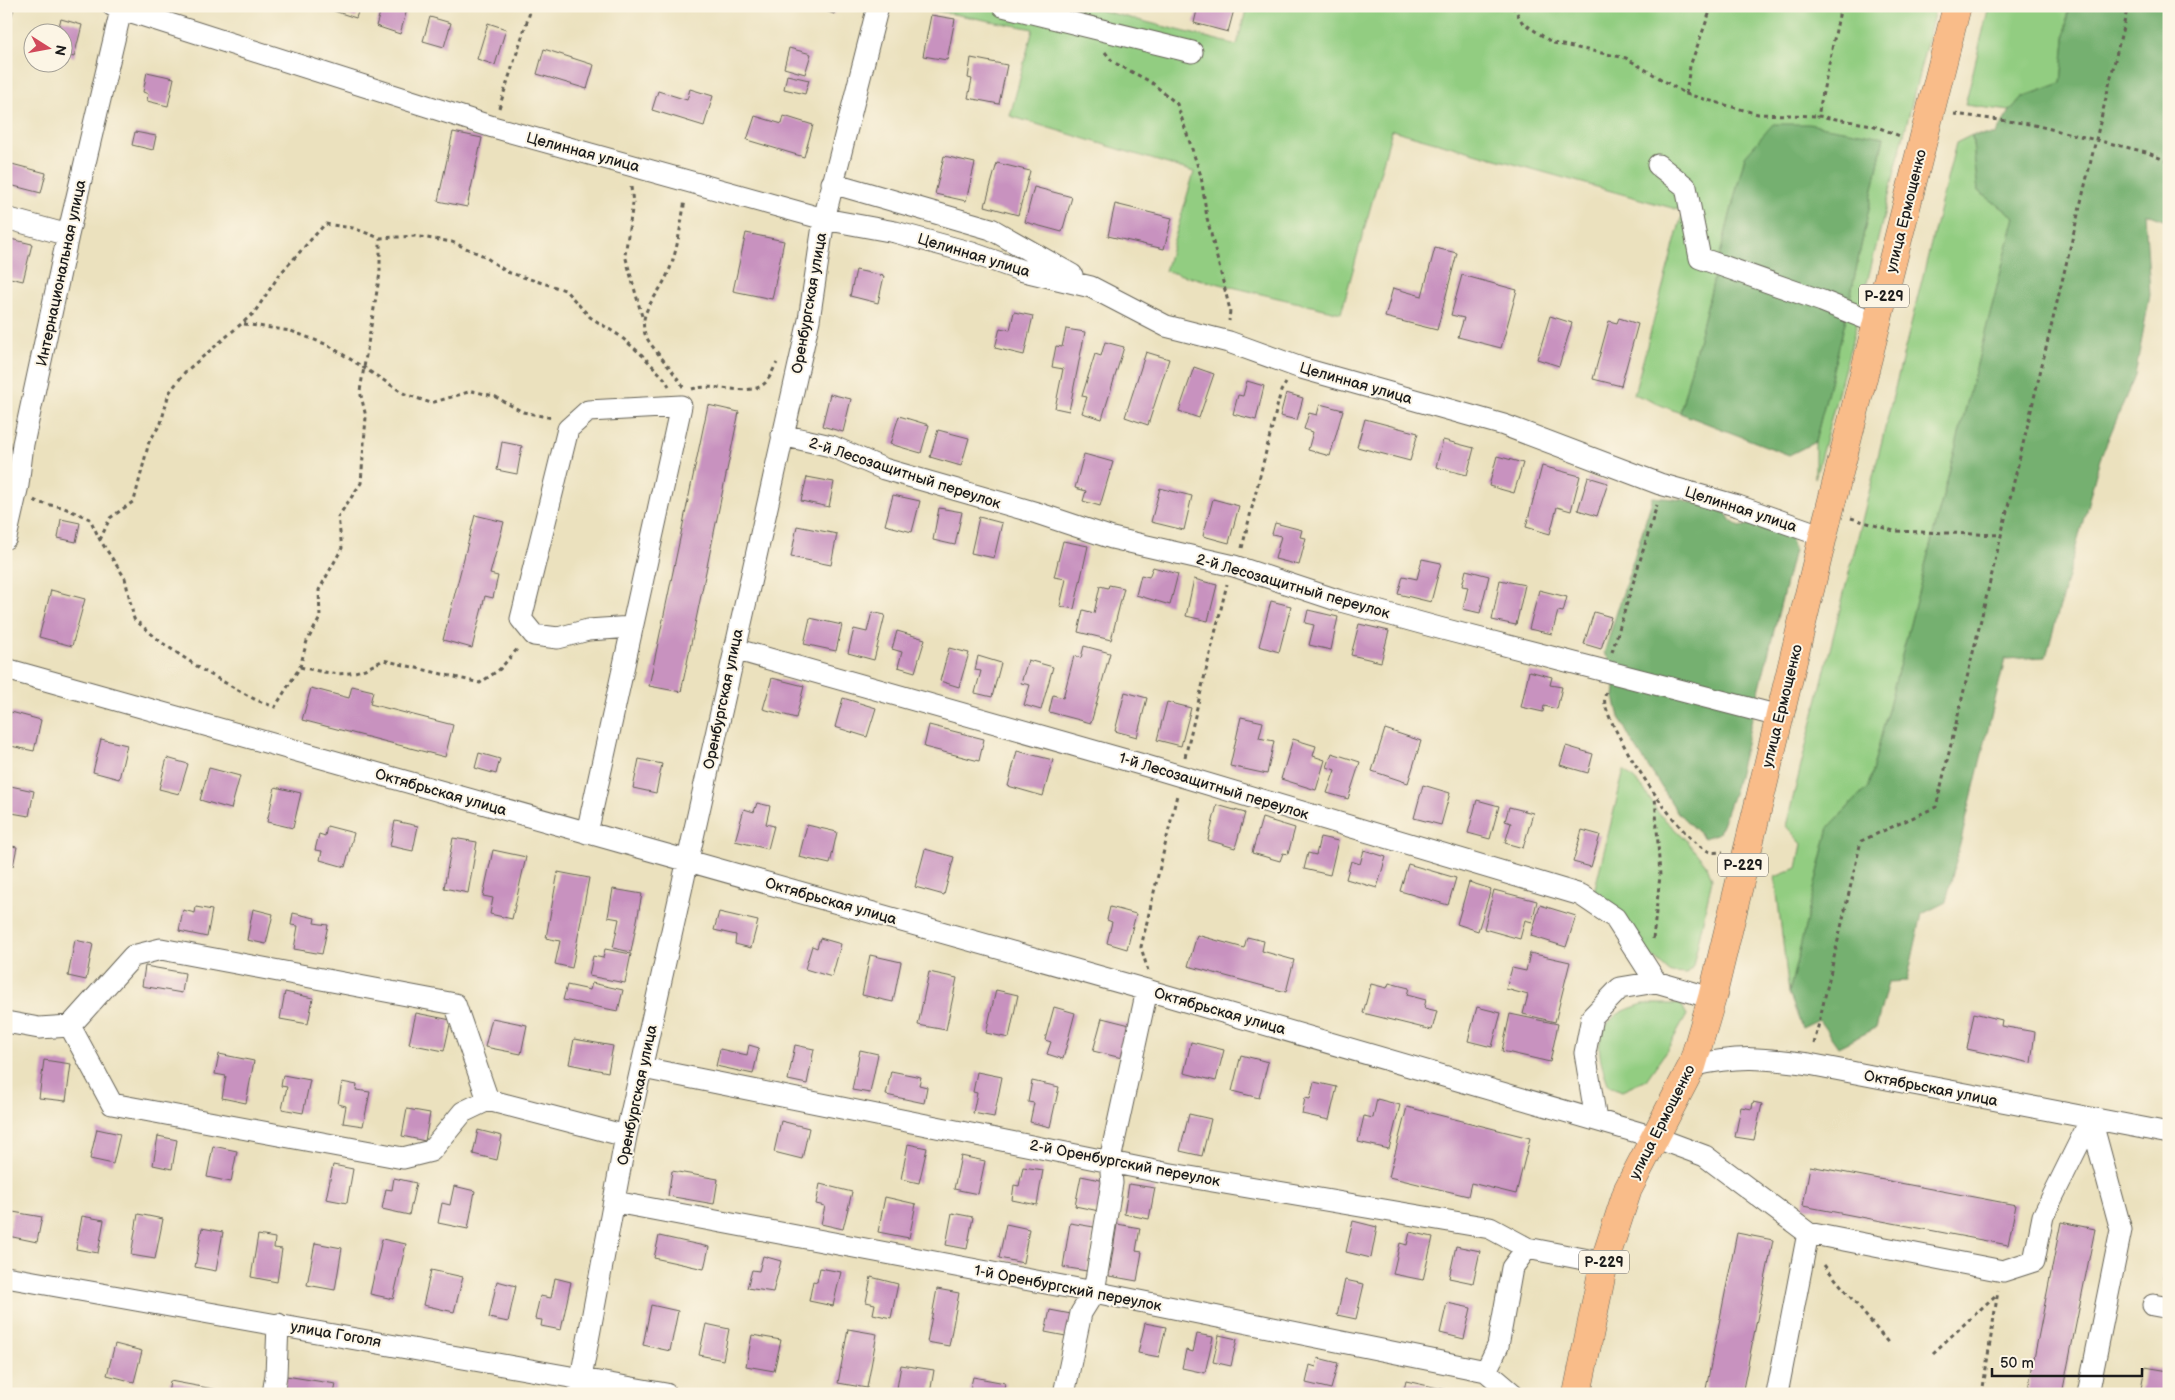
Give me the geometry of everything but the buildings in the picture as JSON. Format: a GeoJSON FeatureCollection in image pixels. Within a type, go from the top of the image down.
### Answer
{"type":"FeatureCollection","features":[{"type":"Feature","properties":{"kind":"highway","name":"улица Ермощенко"},"geometry":{"type":"LineString","coordinates":[[1577,1394],[1604,1263],[1628,1189],[1692,1066],[1712,998],[1823,536],[1957,6]]}},
{"type":"Feature","properties":{"kind":"street","name":"Оренбургская улица"},"geometry":{"type":"LineString","coordinates":[[580,1386],[626,1136],[643,1068],[734,649],[809,320],[824,219],[878,6]]}},
{"type":"Feature","properties":{"kind":"street"},"geometry":{"type":"LineString","coordinates":[[1003,6],[1192,52]]}},
{"type":"Feature","properties":{"kind":"street","name":"Целинная улица"},"geometry":{"type":"LineString","coordinates":[[117,8],[494,128],[616,160],[824,219],[895,232],[972,253],[1020,270],[1091,287],[1166,326],[1228,342],[1301,368],[1504,425],[1660,484],[1738,506],[1823,536]]}},
{"type":"Feature","properties":{"kind":"street","name":"Интернациональная улица"},"geometry":{"type":"LineString","coordinates":[[6,538],[18,484],[15,442],[68,235],[117,8]]}},
{"type":"Feature","properties":{"kind":"street"},"geometry":{"type":"LineString","coordinates":[[1658,165],[1686,188],[1700,258],[1822,301],[1877,323]]}},
{"type":"Feature","properties":{"kind":"street"},"geometry":{"type":"LineString","coordinates":[[832,183],[991,228],[1091,287]]}},
{"type":"Feature","properties":{"kind":"street"},"geometry":{"type":"LineString","coordinates":[[6,218],[68,235]]}},
{"type":"Feature","properties":{"kind":"street"},"geometry":{"type":"LineString","coordinates":[[587,833],[681,406],[588,410],[568,429],[521,619],[534,635],[558,638],[588,630],[632,627]]}},
{"type":"Feature","properties":{"kind":"street","name":"2-й Лесозащитный переулок"},"geometry":{"type":"LineString","coordinates":[[782,435],[831,446],[884,469],[1037,513],[1112,538],[1234,566],[1337,600],[1779,716]]}},
{"type":"Feature","properties":{"kind":"street","name":"1-й Лесозащитный переулок"},"geometry":{"type":"LineString","coordinates":[[734,649],[1181,776],[1581,896],[1615,918],[1656,982]]}},
{"type":"Feature","properties":{"kind":"street","name":"Октябрьская улица"},"geometry":{"type":"LineString","coordinates":[[6,669],[1147,990],[1654,1137],[1705,1156],[1808,1234]]}},
{"type":"Feature","properties":{"kind":"street"},"geometry":{"type":"LineString","coordinates":[[6,1022],[39,1028],[70,1026],[133,956],[161,949],[455,1004],[488,1100]]}},
{"type":"Feature","properties":{"kind":"street"},"geometry":{"type":"LineString","coordinates":[[1596,1120],[1585,1053],[1592,1017],[1620,988],[1656,982],[1712,998]]}},
{"type":"Feature","properties":{"kind":"street"},"geometry":{"type":"LineString","coordinates":[[1064,1394],[1081,1313],[1094,1292],[1112,1183],[1110,1160],[1147,990]]}},
{"type":"Feature","properties":{"kind":"street"},"geometry":{"type":"LineString","coordinates":[[70,1026],[112,1104],[403,1158],[431,1151],[463,1112],[488,1100],[626,1136]]}},
{"type":"Feature","properties":{"kind":"street","name":"Октябрьская улица"},"geometry":{"type":"LineString","coordinates":[[1692,1066],[1725,1058],[1760,1058],[1809,1064],[2169,1133]]}},
{"type":"Feature","properties":{"kind":"street","name":"2-й Оренбургский переулок"},"geometry":{"type":"LineString","coordinates":[[643,1068],[1110,1160],[1160,1172],[1490,1228],[1527,1248],[1604,1263]]}},
{"type":"Feature","properties":{"kind":"street"},"geometry":{"type":"LineString","coordinates":[[1777,1394],[1808,1234],[2003,1271],[2034,1261],[2043,1216],[2091,1119]]}},
{"type":"Feature","properties":{"kind":"street"},"geometry":{"type":"LineString","coordinates":[[2088,1394],[2121,1230],[2091,1119]]}},
{"type":"Feature","properties":{"kind":"street","name":"1-й Оренбургский переулок"},"geometry":{"type":"LineString","coordinates":[[615,1202],[721,1224],[1094,1292],[1486,1371],[1513,1394]]}},
{"type":"Feature","properties":{"kind":"street"},"geometry":{"type":"LineString","coordinates":[[1486,1371],[1498,1346],[1512,1268],[1527,1248]]}},
{"type":"Feature","properties":{"kind":"street","name":"улица Гоголя"},"geometry":{"type":"LineString","coordinates":[[6,1277],[278,1324],[580,1386],[666,1394]]}},
{"type":"Feature","properties":{"kind":"street"},"geometry":{"type":"LineString","coordinates":[[273,1394],[276,1375],[278,1324]]}},
{"type":"Feature","properties":{"kind":"path"},"geometry":{"type":"LineString","coordinates":[[494,128],[510,67],[532,6]]}},
{"type":"Feature","properties":{"kind":"path"},"geometry":{"type":"LineString","coordinates":[[1513,6],[1522,22],[1553,43],[1626,58],[1686,94],[1758,114],[1818,116],[1872,125],[1922,145]]}},
{"type":"Feature","properties":{"kind":"path"},"geometry":{"type":"LineString","coordinates":[[1686,94],[1690,66],[1712,6]]}},
{"type":"Feature","properties":{"kind":"path"},"geometry":{"type":"LineString","coordinates":[[1818,116],[1841,6]]}},
{"type":"Feature","properties":{"kind":"path"},"geometry":{"type":"LineString","coordinates":[[1813,1050],[1861,841],[1936,807],[2128,6]]}},
{"type":"Feature","properties":{"kind":"path"},"geometry":{"type":"LineString","coordinates":[[1078,25],[1102,47],[1112,62],[1151,82],[1177,104],[1201,176],[1207,218],[1230,310],[1228,342]]}},
{"type":"Feature","properties":{"kind":"path"},"geometry":{"type":"LineString","coordinates":[[1931,111],[2030,124],[2146,152],[2169,162]]}},
{"type":"Feature","properties":{"kind":"path"},"geometry":{"type":"LineString","coordinates":[[616,160],[631,187],[633,203],[625,255],[643,321],[645,336],[676,374],[685,391],[698,387],[717,386],[749,391],[764,384],[780,358]]}},
{"type":"Feature","properties":{"kind":"path"},"geometry":{"type":"LineString","coordinates":[[643,321],[650,301],[662,285],[672,264],[688,181]]}},
{"type":"Feature","properties":{"kind":"path"},"geometry":{"type":"LineString","coordinates":[[100,540],[110,518],[134,501],[149,442],[161,423],[169,393],[185,372],[210,348],[244,324],[280,274],[325,224],[353,228],[380,238],[415,236],[452,242],[484,256],[507,272],[565,290],[590,316],[620,336],[664,378],[681,406]]}},
{"type":"Feature","properties":{"kind":"path"},"geometry":{"type":"LineString","coordinates":[[18,484],[39,503],[62,507],[90,519],[100,540],[125,578],[134,619],[161,642],[204,671],[256,700],[275,707],[300,667],[307,641],[320,618],[319,590],[342,548],[338,517],[361,483],[366,417],[360,391],[380,273],[380,238]]}},
{"type":"Feature","properties":{"kind":"path"},"geometry":{"type":"LineString","coordinates":[[244,324],[291,331],[328,345],[405,394],[431,403],[472,391],[494,396],[522,412],[550,419],[588,410]]}},
{"type":"Feature","properties":{"kind":"path"},"geometry":{"type":"LineString","coordinates":[[1147,990],[1148,968],[1140,947],[1226,588],[1241,552],[1281,391],[1301,368]]}},
{"type":"Feature","properties":{"kind":"path"},"geometry":{"type":"LineString","coordinates":[[1660,484],[1656,508],[1612,652],[1604,702],[1626,751],[1655,795],[1687,834],[1710,852],[1731,852]]}},
{"type":"Feature","properties":{"kind":"path"},"geometry":{"type":"LineString","coordinates":[[1849,517],[1894,531],[2001,536]]}},
{"type":"Feature","properties":{"kind":"path"},"geometry":{"type":"LineString","coordinates":[[300,667],[337,675],[364,672],[383,660],[480,683],[500,670],[520,646],[534,635]]}},
{"type":"Feature","properties":{"kind":"path"},"geometry":{"type":"LineString","coordinates":[[1654,947],[1653,929],[1660,876],[1655,795]]}},
{"type":"Feature","properties":{"kind":"path"},"geometry":{"type":"LineString","coordinates":[[1808,1234],[1824,1266],[1890,1345]]}},
{"type":"Feature","properties":{"kind":"path"},"geometry":{"type":"LineString","coordinates":[[1982,1394],[2003,1271]]}},
{"type":"Feature","properties":{"kind":"path"},"geometry":{"type":"LineString","coordinates":[[1933,1353],[1998,1293]]}},
{"type":"Feature","properties":{"kind":"green space"},"geometry":{"type":"Polygon","coordinates":[[[1083,6],[1237,45],[1247,6],[1936,6],[1859,315],[1815,478],[1815,442],[1845,322],[1884,137],[1745,156],[1680,413],[1634,394],[1683,211],[1392,130],[1341,313],[1165,271],[1194,172],[1010,116],[1033,29],[916,7],[1083,6]]]}},
{"type":"Feature","properties":{"kind":"green space"},"geometry":{"type":"Polygon","coordinates":[[[1989,6],[2068,6],[2061,83],[2022,97],[2010,111],[1965,105],[1989,6]]]}},
{"type":"Feature","properties":{"kind":"green space"},"geometry":{"type":"Polygon","coordinates":[[[2068,6],[2169,6],[2169,222],[2145,213],[2150,295],[2135,375],[2100,459],[2046,657],[2005,659],[1946,902],[1922,914],[1907,981],[1888,982],[1876,1028],[1838,1047],[1819,1020],[1802,1028],[1789,993],[1829,827],[1868,787],[2015,217],[1978,191],[1972,135],[1995,135],[2010,111],[2021,98],[2061,83],[2068,6]]]}},
{"type":"Feature","properties":{"kind":"green space"},"geometry":{"type":"Polygon","coordinates":[[[1773,124],[1808,124],[1884,137],[1845,322],[1815,442],[1789,455],[1680,413],[1745,156],[1773,124]]]}},
{"type":"Feature","properties":{"kind":"green space"},"geometry":{"type":"Polygon","coordinates":[[[1972,135],[1978,191],[2015,217],[1868,787],[1829,827],[1789,993],[1775,877],[1797,868],[1802,844],[1786,826],[1956,143],[1972,135]]]}},
{"type":"Feature","properties":{"kind":"green space"},"geometry":{"type":"Polygon","coordinates":[[[1653,497],[1684,500],[1726,513],[1731,521],[1740,527],[1756,523],[1789,533],[1794,550],[1735,788],[1719,833],[1704,838],[1678,813],[1631,740],[1619,717],[1614,697],[1617,670],[1604,653],[1653,497]]]}},
{"type":"Feature","properties":{"kind":"green space"},"geometry":{"type":"Polygon","coordinates":[[[1624,770],[1643,788],[1659,814],[1684,838],[1707,866],[1712,879],[1693,966],[1687,974],[1671,973],[1646,951],[1594,892],[1624,770]]]}},
{"type":"Feature","properties":{"kind":"green space"},"geometry":{"type":"Polygon","coordinates":[[[1643,1004],[1681,1004],[1687,1015],[1667,1050],[1646,1080],[1622,1091],[1609,1086],[1601,1059],[1600,1041],[1602,1032],[1614,1017],[1643,1004]]]}}]}
